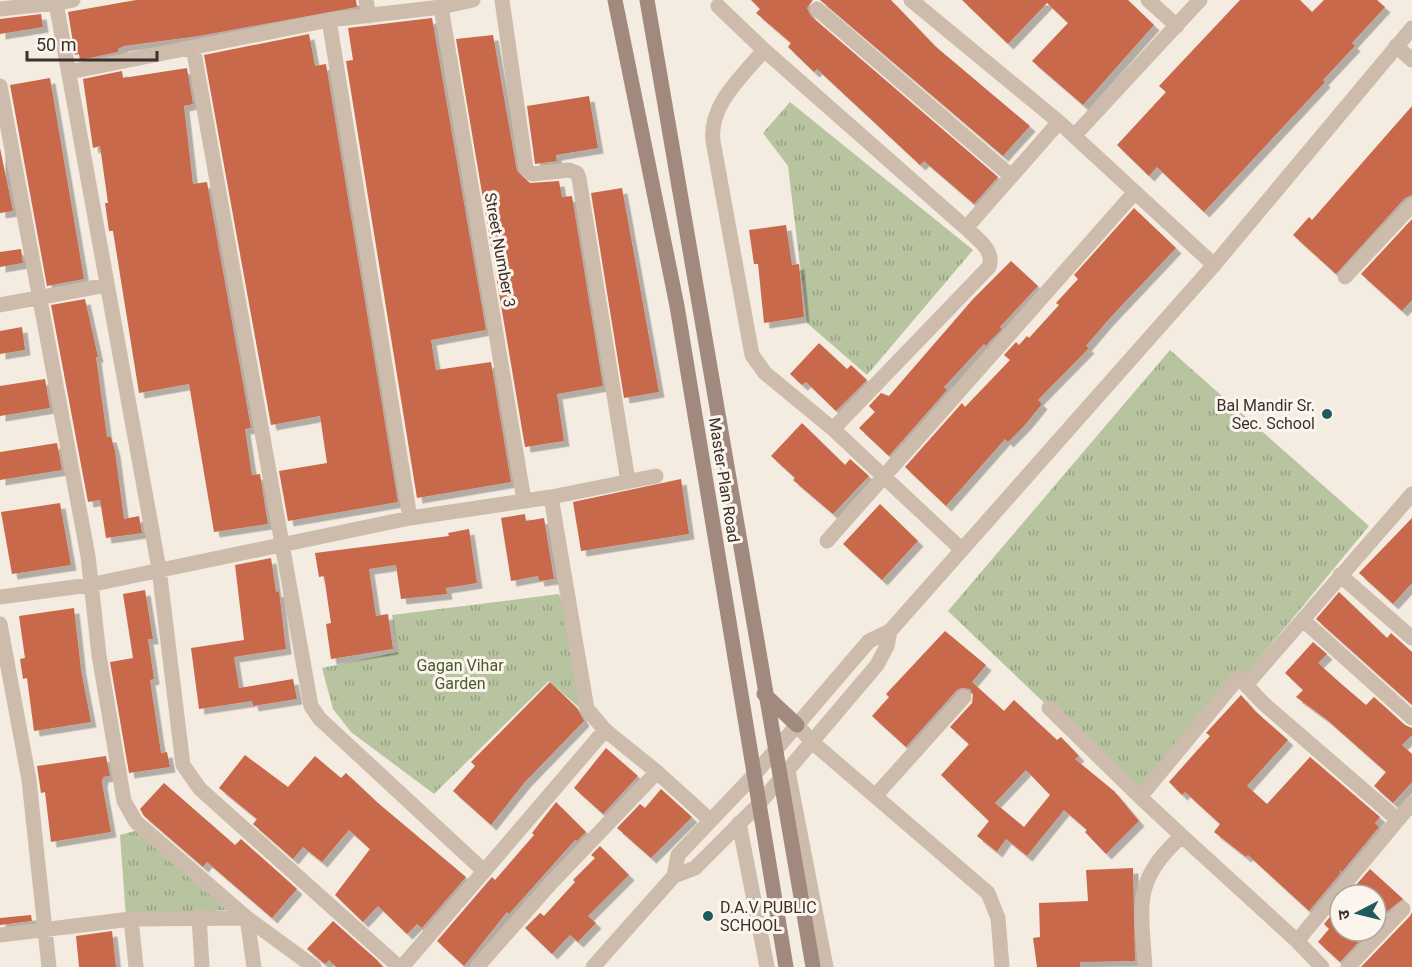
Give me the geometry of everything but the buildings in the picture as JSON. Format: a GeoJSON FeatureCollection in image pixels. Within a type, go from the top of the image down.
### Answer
{"type":"FeatureCollection","features":[{"type":"Feature","properties":{"kind":"main road","name":"Master Plan Road"},"geometry":{"type":"LineString","coordinates":[[615,0],[677,306],[786,967]]}},
{"type":"Feature","properties":{"kind":"main road","name":"Master Plan Road"},"geometry":{"type":"LineString","coordinates":[[647,0],[737,518],[764,694],[774,749],[784,776],[813,967]]}},
{"type":"Feature","properties":{"kind":"main road"},"geometry":{"type":"LineString","coordinates":[[764,694],[798,725]]}},
{"type":"Feature","properties":{"kind":"street"},"geometry":{"type":"LineString","coordinates":[[0,9],[73,0]]}},
{"type":"Feature","properties":{"kind":"street"},"geometry":{"type":"LineString","coordinates":[[366,0],[369,16]]}},
{"type":"Feature","properties":{"kind":"street"},"geometry":{"type":"LineString","coordinates":[[69,72],[329,20],[441,7],[473,0]]}},
{"type":"Feature","properties":{"kind":"street"},"geometry":{"type":"LineString","coordinates":[[502,0],[526,169],[532,174],[569,170],[577,173],[579,178],[628,481]]}},
{"type":"Feature","properties":{"kind":"street"},"geometry":{"type":"LineString","coordinates":[[911,0],[1059,122],[1214,265]]}},
{"type":"Feature","properties":{"kind":"street"},"geometry":{"type":"LineString","coordinates":[[1148,0],[1177,26]]}},
{"type":"Feature","properties":{"kind":"street"},"geometry":{"type":"LineString","coordinates":[[1074,136],[1200,0]]}},
{"type":"Feature","properties":{"kind":"street"},"geometry":{"type":"LineString","coordinates":[[56,2],[159,569],[183,765],[200,789],[401,967],[605,730]]}},
{"type":"Feature","properties":{"kind":"street"},"geometry":{"type":"LineString","coordinates":[[718,6],[764,50],[966,228],[987,249],[991,262],[832,429]]}},
{"type":"Feature","properties":{"kind":"street","name":"Street Number 3"},"geometry":{"type":"LineString","coordinates":[[441,7],[524,500]]}},
{"type":"Feature","properties":{"kind":"street"},"geometry":{"type":"LineString","coordinates":[[817,9],[1011,177]]}},
{"type":"Feature","properties":{"kind":"street"},"geometry":{"type":"LineString","coordinates":[[329,20],[410,518]]}},
{"type":"Feature","properties":{"kind":"street"},"geometry":{"type":"LineString","coordinates":[[674,876],[678,855],[754,775],[869,641],[890,630],[960,548],[1214,265],[1412,28]]}},
{"type":"Feature","properties":{"kind":"street"},"geometry":{"type":"LineString","coordinates":[[1396,46],[1412,60]]}},
{"type":"Feature","properties":{"kind":"street"},"geometry":{"type":"LineString","coordinates":[[193,47],[311,706],[320,719],[484,871]]}},
{"type":"Feature","properties":{"kind":"street"},"geometry":{"type":"LineString","coordinates":[[764,50],[717,108],[711,129],[749,341],[757,364],[884,476],[960,548]]}},
{"type":"Feature","properties":{"kind":"street"},"geometry":{"type":"LineString","coordinates":[[0,86],[88,556],[89,585],[123,801],[136,822],[247,918],[314,967]]}},
{"type":"Feature","properties":{"kind":"street"},"geometry":{"type":"LineString","coordinates":[[966,228],[1059,122]]}},
{"type":"Feature","properties":{"kind":"street"},"geometry":{"type":"LineString","coordinates":[[827,541],[1135,192]]}},
{"type":"Feature","properties":{"kind":"street"},"geometry":{"type":"LineString","coordinates":[[1345,278],[1412,205]]}},
{"type":"Feature","properties":{"kind":"street"},"geometry":{"type":"LineString","coordinates":[[0,305],[107,285]]}},
{"type":"Feature","properties":{"kind":"street"},"geometry":{"type":"LineString","coordinates":[[0,597],[89,585],[410,518],[551,497],[656,476]]}},
{"type":"Feature","properties":{"kind":"street"},"geometry":{"type":"LineString","coordinates":[[1246,685],[1412,494]]}},
{"type":"Feature","properties":{"kind":"street"},"geometry":{"type":"LineString","coordinates":[[551,497],[587,709],[605,730],[657,772],[710,820]]}},
{"type":"Feature","properties":{"kind":"street"},"geometry":{"type":"LineString","coordinates":[[1340,575],[1412,638]]}},
{"type":"Feature","properties":{"kind":"street"},"geometry":{"type":"LineString","coordinates":[[1303,620],[1412,718]]}},
{"type":"Feature","properties":{"kind":"street"},"geometry":{"type":"LineString","coordinates":[[0,624],[29,780],[49,967]]}},
{"type":"Feature","properties":{"kind":"street"},"geometry":{"type":"LineString","coordinates":[[593,967],[674,876],[695,868],[784,776],[877,665],[887,646],[890,630]]}},
{"type":"Feature","properties":{"kind":"street"},"geometry":{"type":"LineString","coordinates":[[1140,798],[1239,677],[1263,703],[1397,819]]}},
{"type":"Feature","properties":{"kind":"street"},"geometry":{"type":"LineString","coordinates":[[876,795],[964,696]]}},
{"type":"Feature","properties":{"kind":"street"},"geometry":{"type":"LineString","coordinates":[[1049,708],[1140,798],[1297,941],[1322,967]]}},
{"type":"Feature","properties":{"kind":"street"},"geometry":{"type":"LineString","coordinates":[[798,725],[812,742],[987,893],[998,918],[1002,967]]}},
{"type":"Feature","properties":{"kind":"street"},"geometry":{"type":"LineString","coordinates":[[477,967],[551,883],[657,772]]}},
{"type":"Feature","properties":{"kind":"street"},"geometry":{"type":"LineString","coordinates":[[784,776],[826,967]]}},
{"type":"Feature","properties":{"kind":"street"},"geometry":{"type":"LineString","coordinates":[[1297,941],[1412,803]]}},
{"type":"Feature","properties":{"kind":"street"},"geometry":{"type":"LineString","coordinates":[[739,823],[767,967]]}},
{"type":"Feature","properties":{"kind":"street"},"geometry":{"type":"LineString","coordinates":[[1145,967],[1142,928],[1145,881],[1150,870],[1182,836]]}},
{"type":"Feature","properties":{"kind":"street"},"geometry":{"type":"LineString","coordinates":[[1348,967],[1403,909]]}},
{"type":"Feature","properties":{"kind":"street"},"geometry":{"type":"LineString","coordinates":[[0,935],[131,919],[198,916],[247,918]]}},
{"type":"Feature","properties":{"kind":"street"},"geometry":{"type":"LineString","coordinates":[[198,916],[202,967]]}},
{"type":"Feature","properties":{"kind":"street"},"geometry":{"type":"LineString","coordinates":[[247,918],[254,967]]}},
{"type":"Feature","properties":{"kind":"street"},"geometry":{"type":"LineString","coordinates":[[131,919],[136,967]]}},
{"type":"Feature","properties":{"kind":"green space"},"geometry":{"type":"Polygon","coordinates":[[[790,102],[973,250],[867,375],[807,323],[788,166],[763,133],[790,102]]]}},
{"type":"Feature","properties":{"kind":"green space"},"geometry":{"type":"Polygon","coordinates":[[[1170,350],[1369,526],[1144,798],[948,611],[1170,350]]]}},
{"type":"Feature","properties":{"kind":"green space","name":"Gagan Vihar Garden"},"geometry":{"type":"Polygon","coordinates":[[[559,594],[567,617],[583,711],[549,681],[434,794],[351,732],[333,709],[322,668],[398,652],[392,615],[559,594]]]}},
{"type":"Feature","properties":{"kind":"green space"},"geometry":{"type":"Polygon","coordinates":[[[142,829],[228,910],[126,918],[120,835],[142,829]]]}},
{"type":"Feature","properties":{"kind":"place","name":"Bal Mandir Sr. Sec. School"},"geometry":{"type":"Point","coordinates":[1327,414]}},
{"type":"Feature","properties":{"kind":"place","name":"D.A.V PUBLIC SCHOOL"},"geometry":{"type":"Point","coordinates":[708,916]}}]}
